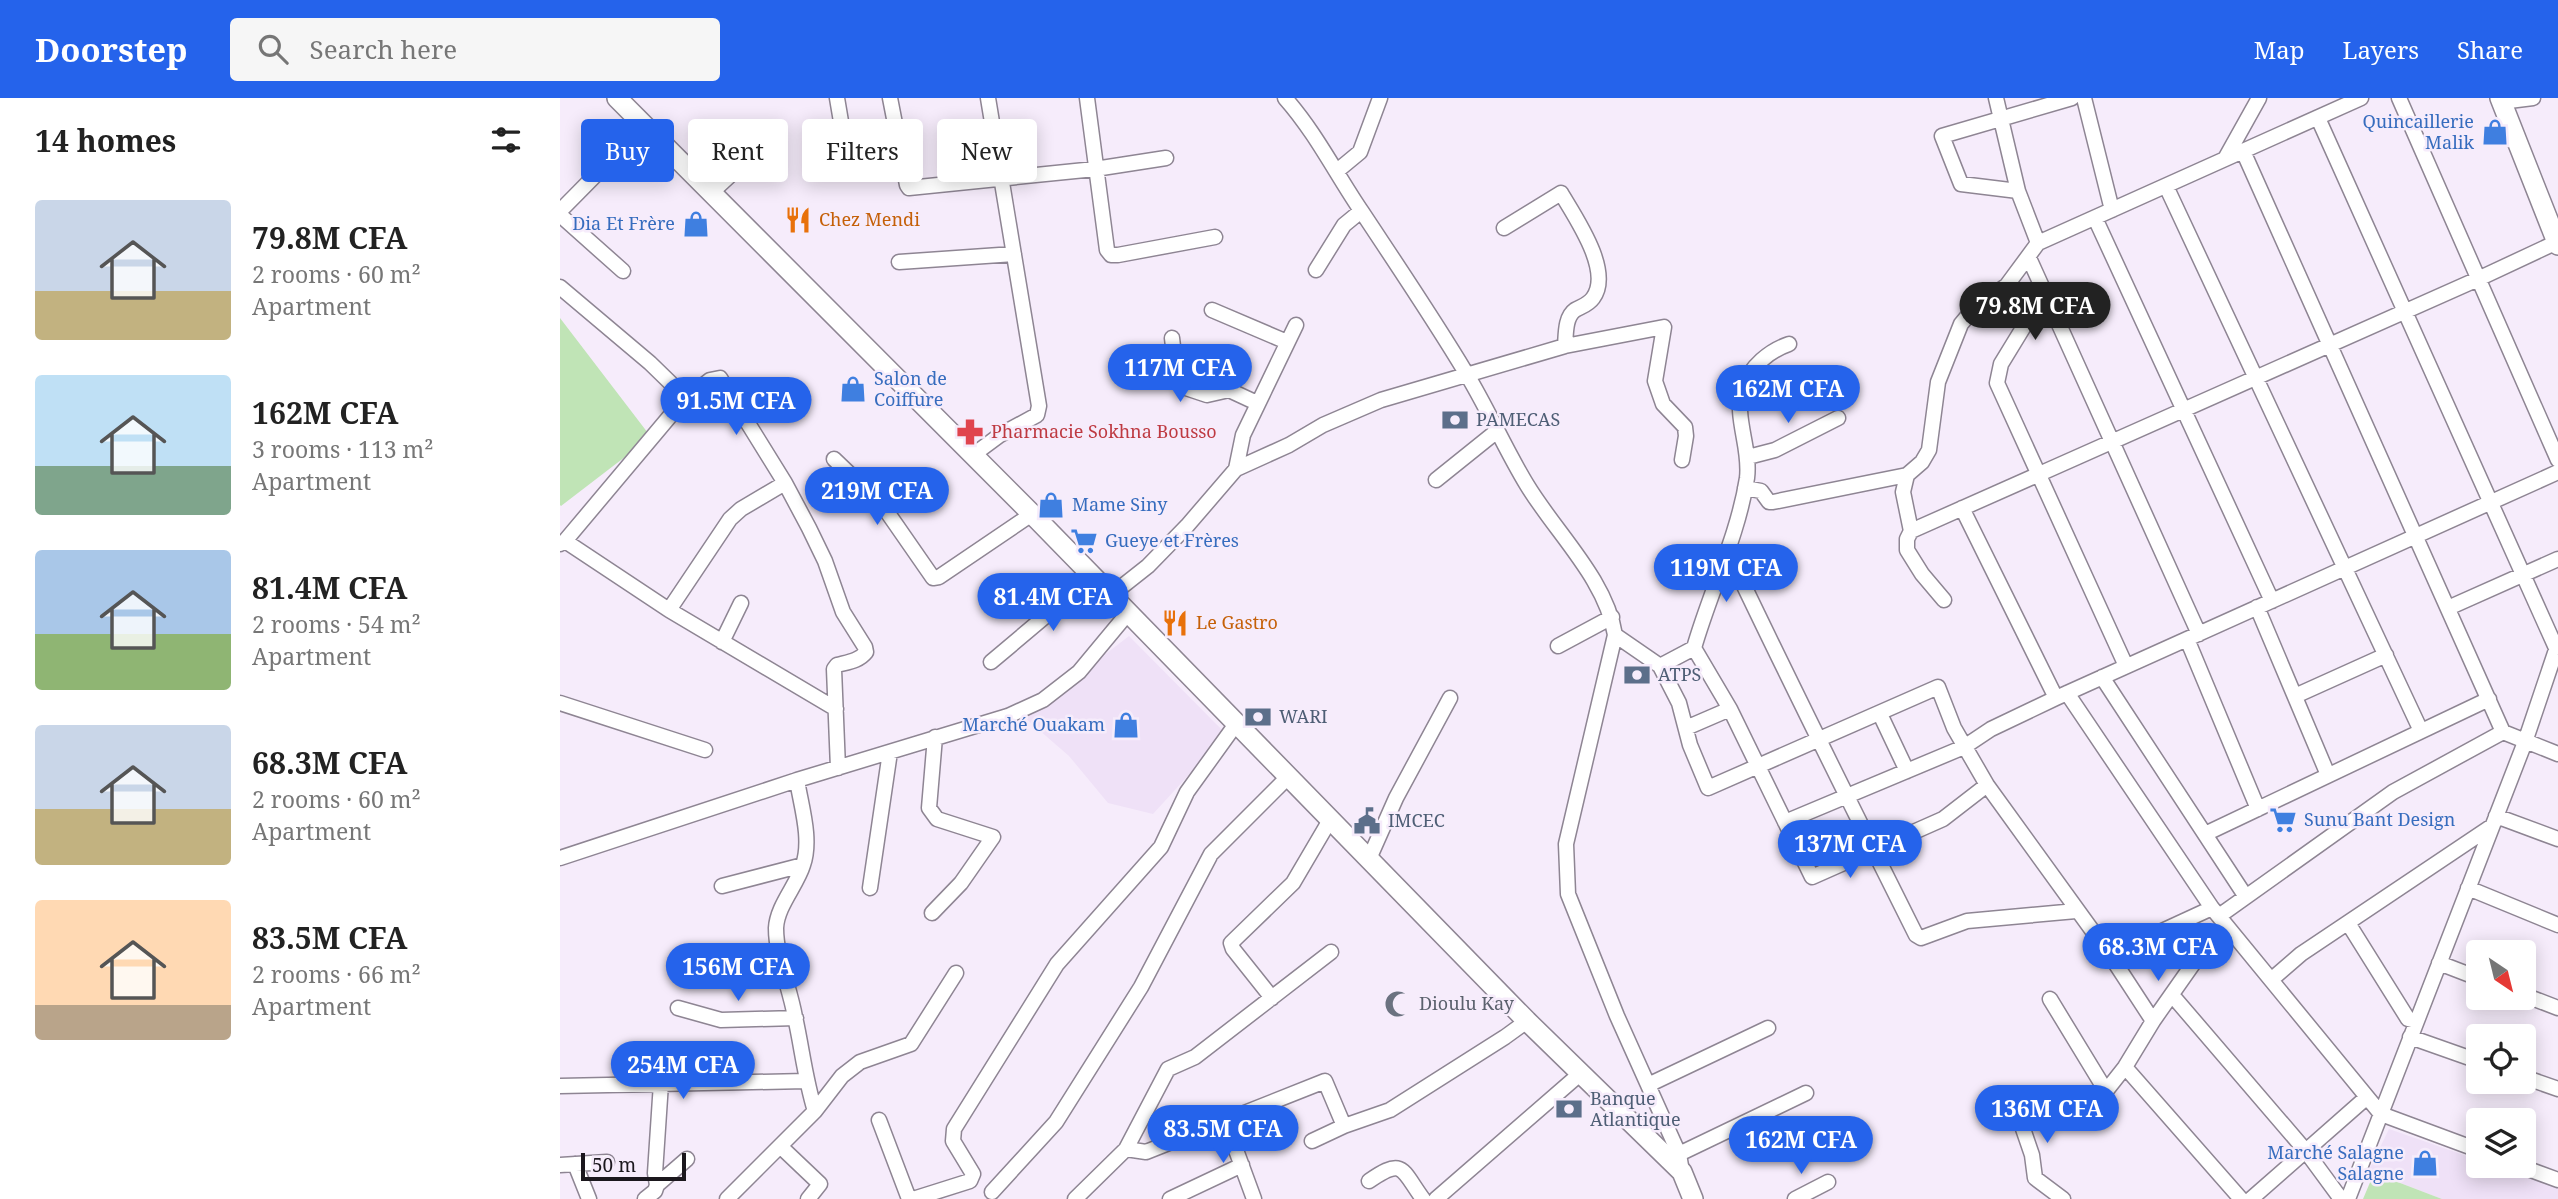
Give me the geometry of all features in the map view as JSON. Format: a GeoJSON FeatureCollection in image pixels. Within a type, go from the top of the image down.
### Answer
{"type":"FeatureCollection","features":[{"type":"Feature","properties":{"kind":"street"},"geometry":{"type":"LineString","coordinates":[[617,98],[637,119]]}},
{"type":"Feature","properties":{"kind":"street"},"geometry":{"type":"LineString","coordinates":[[837,98],[841,119]]}},
{"type":"Feature","properties":{"kind":"street"},"geometry":{"type":"LineString","coordinates":[[890,98],[906,185],[909,188],[971,182]]}},
{"type":"Feature","properties":{"kind":"street"},"geometry":{"type":"LineString","coordinates":[[988,98],[992,119]]}},
{"type":"Feature","properties":{"kind":"street"},"geometry":{"type":"LineString","coordinates":[[1087,98],[1107,250],[1111,255],[1215,237]]}},
{"type":"Feature","properties":{"kind":"street"},"geometry":{"type":"LineString","coordinates":[[1284,98],[1306,122],[1395,260],[1467,375],[1527,485],[1589,575],[1612,617],[1615,635],[1566,844],[1568,894],[1680,1163],[1692,1199]]}},
{"type":"Feature","properties":{"kind":"street"},"geometry":{"type":"LineString","coordinates":[[1336,171],[1360,152],[1380,98]]}},
{"type":"Feature","properties":{"kind":"street"},"geometry":{"type":"LineString","coordinates":[[1996,98],[2018,191],[2038,243]]}},
{"type":"Feature","properties":{"kind":"street"},"geometry":{"type":"LineString","coordinates":[[2018,191],[1962,184],[1942,136],[2072,98]]}},
{"type":"Feature","properties":{"kind":"street"},"geometry":{"type":"LineString","coordinates":[[2084,98],[2112,210]]}},
{"type":"Feature","properties":{"kind":"street"},"geometry":{"type":"LineString","coordinates":[[2225,159],[2259,98]]}},
{"type":"Feature","properties":{"kind":"street"},"geometry":{"type":"LineString","coordinates":[[1944,600],[1922,574],[1907,550],[1907,539],[1911,531],[1903,492],[1908,475],[1922,462],[1929,450],[1938,382],[1961,324],[1971,312],[2007,285],[2038,243],[2361,98]]}},
{"type":"Feature","properties":{"kind":"street"},"geometry":{"type":"LineString","coordinates":[[2399,98],[2558,460]]}},
{"type":"Feature","properties":{"kind":"street"},"geometry":{"type":"LineString","coordinates":[[1911,531],[2558,243],[2500,100],[2533,98]]}},
{"type":"Feature","properties":{"kind":"street"},"geometry":{"type":"LineString","coordinates":[[2318,118],[2557,646],[2525,742],[2348,1199]]}},
{"type":"Feature","properties":{"kind":"street"},"geometry":{"type":"LineString","coordinates":[[2243,151],[2503,732],[2558,754]]}},
{"type":"Feature","properties":{"kind":"street"},"geometry":{"type":"LineString","coordinates":[[674,156],[1032,514],[1527,1021],[1680,1163]]}},
{"type":"Feature","properties":{"kind":"street"},"geometry":{"type":"LineString","coordinates":[[1037,175],[1166,158]]}},
{"type":"Feature","properties":{"kind":"street"},"geometry":{"type":"LineString","coordinates":[[590,182],[560,213],[623,271]]}},
{"type":"Feature","properties":{"kind":"street"},"geometry":{"type":"LineString","coordinates":[[711,193],[723,182]]}},
{"type":"Feature","properties":{"kind":"street"},"geometry":{"type":"LineString","coordinates":[[973,455],[1000,435],[1037,415],[1039,406],[1002,182]]}},
{"type":"Feature","properties":{"kind":"street"},"geometry":{"type":"LineString","coordinates":[[2166,186],[2421,731]]}},
{"type":"Feature","properties":{"kind":"street"},"geometry":{"type":"LineString","coordinates":[[1504,228],[1561,193],[1587,238],[1599,274],[1597,292],[1588,304],[1573,311],[1569,318],[1565,346]]}},
{"type":"Feature","properties":{"kind":"street"},"geometry":{"type":"LineString","coordinates":[[1315,270],[1339,231],[1361,211]]}},
{"type":"Feature","properties":{"kind":"street"},"geometry":{"type":"LineString","coordinates":[[2095,218],[2272,601]]}},
{"type":"Feature","properties":{"kind":"street"},"geometry":{"type":"LineString","coordinates":[[899,262],[1014,254]]}},
{"type":"Feature","properties":{"kind":"street"},"geometry":{"type":"LineString","coordinates":[[2028,258],[2112,442],[2193,636],[2258,809]]}},
{"type":"Feature","properties":{"kind":"street"},"geometry":{"type":"LineString","coordinates":[[560,286],[650,363],[687,399]]}},
{"type":"Feature","properties":{"kind":"street"},"geometry":{"type":"LineString","coordinates":[[2045,292],[2001,364],[1997,383],[2126,666]]}},
{"type":"Feature","properties":{"kind":"street"},"geometry":{"type":"LineString","coordinates":[[1212,310],[1287,342]]}},
{"type":"Feature","properties":{"kind":"street"},"geometry":{"type":"LineString","coordinates":[[1236,469],[1243,435],[1296,325]]}},
{"type":"Feature","properties":{"kind":"street"},"geometry":{"type":"LineString","coordinates":[[1110,596],[1148,565],[1187,526],[1236,469],[1358,409],[1565,346],[1664,327],[1655,381],[1663,404],[1685,427],[1682,460]]}},
{"type":"Feature","properties":{"kind":"street"},"geometry":{"type":"LineString","coordinates":[[1172,338],[1177,380],[1183,387],[1207,395],[1229,390],[1257,403]]}},
{"type":"Feature","properties":{"kind":"street"},"geometry":{"type":"LineString","coordinates":[[1660,666],[1694,648],[1727,550],[1745,488],[1748,457],[1740,404],[1744,386],[1764,357],[1773,349],[1789,344]]}},
{"type":"Feature","properties":{"kind":"street"},"geometry":{"type":"LineString","coordinates":[[836,709],[669,611],[562,542],[672,413],[710,380],[720,378],[785,483],[825,561],[843,612],[866,652],[856,660],[837,665],[834,669],[836,709],[838,768]]}},
{"type":"Feature","properties":{"kind":"street"},"geometry":{"type":"LineString","coordinates":[[1748,457],[1775,450],[1838,418]]}},
{"type":"Feature","properties":{"kind":"street"},"geometry":{"type":"LineString","coordinates":[[1436,480],[1497,431]]}},
{"type":"Feature","properties":{"kind":"street"},"geometry":{"type":"LineString","coordinates":[[834,459],[883,506],[933,578],[939,577],[1032,514]]}},
{"type":"Feature","properties":{"kind":"street"},"geometry":{"type":"LineString","coordinates":[[1786,822],[1964,747],[1991,729],[2102,677],[2558,472]]}},
{"type":"Feature","properties":{"kind":"street"},"geometry":{"type":"LineString","coordinates":[[1745,488],[1761,491],[1769,502],[1773,502],[1908,475]]}},
{"type":"Feature","properties":{"kind":"street"},"geometry":{"type":"LineString","coordinates":[[669,611],[730,519],[741,509],[785,483]]}},
{"type":"Feature","properties":{"kind":"street"},"geometry":{"type":"LineString","coordinates":[[1962,508],[2062,696],[2219,917],[2381,1114],[2466,1146]]}},
{"type":"Feature","properties":{"kind":"street"},"geometry":{"type":"LineString","coordinates":[[1727,550],[1916,935],[1921,938],[1967,921],[2076,911]]}},
{"type":"Feature","properties":{"kind":"street"},"geometry":{"type":"LineString","coordinates":[[2448,608],[2558,559]]}},
{"type":"Feature","properties":{"kind":"street"},"geometry":{"type":"LineString","coordinates":[[991,662],[1092,577]]}},
{"type":"Feature","properties":{"kind":"street"},"geometry":{"type":"LineString","coordinates":[[722,642],[741,603]]}},
{"type":"Feature","properties":{"kind":"street"},"geometry":{"type":"LineString","coordinates":[[2258,607],[2329,775]]}},
{"type":"Feature","properties":{"kind":"street"},"geometry":{"type":"LineString","coordinates":[[560,858],[797,780],[1008,716],[1043,701],[1080,673],[1128,613]]}},
{"type":"Feature","properties":{"kind":"street"},"geometry":{"type":"LineString","coordinates":[[1558,646],[1612,617]]}},
{"type":"Feature","properties":{"kind":"street"},"geometry":{"type":"LineString","coordinates":[[1615,635],[1660,666],[1679,703],[1690,745],[1709,788],[1938,687],[1964,747],[1987,785],[2110,955],[2153,1021]]}},
{"type":"Feature","properties":{"kind":"street"},"geometry":{"type":"LineString","coordinates":[[1694,648],[1731,709],[1812,877],[1942,819],[1987,785]]}},
{"type":"Feature","properties":{"kind":"street"},"geometry":{"type":"LineString","coordinates":[[2295,696],[2386,655]]}},
{"type":"Feature","properties":{"kind":"street"},"geometry":{"type":"LineString","coordinates":[[2102,677],[2246,897]]}},
{"type":"Feature","properties":{"kind":"street"},"geometry":{"type":"LineString","coordinates":[[1369,859],[1396,798],[1450,698]]}},
{"type":"Feature","properties":{"kind":"street"},"geometry":{"type":"LineString","coordinates":[[2205,834],[2489,699]]}},
{"type":"Feature","properties":{"kind":"street"},"geometry":{"type":"LineString","coordinates":[[560,703],[705,750]]}},
{"type":"Feature","properties":{"kind":"street"},"geometry":{"type":"LineString","coordinates":[[1686,728],[1731,709]]}},
{"type":"Feature","properties":{"kind":"street"},"geometry":{"type":"LineString","coordinates":[[1880,714],[1907,771]]}},
{"type":"Feature","properties":{"kind":"street"},"geometry":{"type":"LineString","coordinates":[[879,1120],[911,1199],[970,1181],[973,1174],[953,1141],[954,1129],[1057,964],[1161,846],[1187,792],[1236,724]]}},
{"type":"Feature","properties":{"kind":"street"},"geometry":{"type":"LineString","coordinates":[[2110,955],[2219,917],[2393,792],[2503,732]]}},
{"type":"Feature","properties":{"kind":"street"},"geometry":{"type":"LineString","coordinates":[[932,913],[961,883],[993,837],[937,819],[931,813],[929,808],[935,737]]}},
{"type":"Feature","properties":{"kind":"street"},"geometry":{"type":"LineString","coordinates":[[870,888],[890,752]]}},
{"type":"Feature","properties":{"kind":"street"},"geometry":{"type":"LineString","coordinates":[[992,1192],[1055,1122],[1141,987],[1211,853],[1289,776]]}},
{"type":"Feature","properties":{"kind":"street"},"geometry":{"type":"LineString","coordinates":[[797,780],[807,845],[803,865],[776,925],[806,1081],[815,1111]]}},
{"type":"Feature","properties":{"kind":"street"},"geometry":{"type":"LineString","coordinates":[[1272,998],[1231,943],[1293,883],[1330,820]]}},
{"type":"Feature","properties":{"kind":"street"},"geometry":{"type":"LineString","coordinates":[[2494,821],[2558,839]]}},
{"type":"Feature","properties":{"kind":"street"},"geometry":{"type":"LineString","coordinates":[[2271,980],[2301,954],[2494,821]]}},
{"type":"Feature","properties":{"kind":"street"},"geometry":{"type":"LineString","coordinates":[[722,886],[803,865]]}},
{"type":"Feature","properties":{"kind":"street"},"geometry":{"type":"LineString","coordinates":[[2468,888],[2558,925]]}},
{"type":"Feature","properties":{"kind":"street"},"geometry":{"type":"LineString","coordinates":[[2063,1199],[2035,1178],[2032,1155],[2020,1120],[2106,1091],[2200,954],[2219,917]]}},
{"type":"Feature","properties":{"kind":"street"},"geometry":{"type":"LineString","coordinates":[[2348,923],[2408,1020],[2416,1021]]}},
{"type":"Feature","properties":{"kind":"street"},"geometry":{"type":"LineString","coordinates":[[1075,1199],[1126,1149],[1168,1069],[1195,1057],[1331,952]]}},
{"type":"Feature","properties":{"kind":"street"},"geometry":{"type":"LineString","coordinates":[[2439,963],[2466,973]]}},
{"type":"Feature","properties":{"kind":"street"},"geometry":{"type":"LineString","coordinates":[[727,1199],[815,1111],[842,1076],[860,1062],[911,1044],[956,973]]}},
{"type":"Feature","properties":{"kind":"street"},"geometry":{"type":"LineString","coordinates":[[2172,995],[2305,1150],[2341,1199]]}},
{"type":"Feature","properties":{"kind":"street"},"geometry":{"type":"LineString","coordinates":[[2050,999],[2106,1091]]}},
{"type":"Feature","properties":{"kind":"street"},"geometry":{"type":"LineString","coordinates":[[2536,1000],[2558,1008]]}},
{"type":"Feature","properties":{"kind":"street"},"geometry":{"type":"LineString","coordinates":[[678,1008],[721,1020],[796,1018]]}},
{"type":"Feature","properties":{"kind":"street"},"geometry":{"type":"LineString","coordinates":[[1312,1141],[1344,1126],[1390,1110],[1527,1021]]}},
{"type":"Feature","properties":{"kind":"street"},"geometry":{"type":"LineString","coordinates":[[1648,1085],[1768,1028]]}},
{"type":"Feature","properties":{"kind":"street"},"geometry":{"type":"LineString","coordinates":[[2410,1037],[2466,1057]]}},
{"type":"Feature","properties":{"kind":"street"},"geometry":{"type":"LineString","coordinates":[[2125,1067],[2241,1199]]}},
{"type":"Feature","properties":{"kind":"street"},"geometry":{"type":"LineString","coordinates":[[1436,1199],[1581,1073]]}},
{"type":"Feature","properties":{"kind":"street"},"geometry":{"type":"LineString","coordinates":[[560,1086],[806,1081]]}},
{"type":"Feature","properties":{"kind":"street"},"geometry":{"type":"LineString","coordinates":[[2536,1081],[2558,1089]]}},
{"type":"Feature","properties":{"kind":"street"},"geometry":{"type":"LineString","coordinates":[[1126,1149],[1146,1152],[1325,1082],[1344,1126]]}},
{"type":"Feature","properties":{"kind":"street"},"geometry":{"type":"LineString","coordinates":[[645,1199],[655,1191],[657,1185],[655,1173],[661,1083]]}},
{"type":"Feature","properties":{"kind":"street"},"geometry":{"type":"LineString","coordinates":[[1680,1163],[1806,1093]]}},
{"type":"Feature","properties":{"kind":"street"},"geometry":{"type":"LineString","coordinates":[[2251,1199],[2367,1097]]}},
{"type":"Feature","properties":{"kind":"street"},"geometry":{"type":"LineString","coordinates":[[1225,1120],[1254,1199]]}},
{"type":"Feature","properties":{"kind":"street"},"geometry":{"type":"LineString","coordinates":[[780,1146],[820,1184],[808,1199]]}},
{"type":"Feature","properties":{"kind":"street"},"geometry":{"type":"LineString","coordinates":[[657,1185],[687,1159]]}},
{"type":"Feature","properties":{"kind":"street"},"geometry":{"type":"LineString","coordinates":[[560,1165],[607,1162]]}},
{"type":"Feature","properties":{"kind":"street"},"geometry":{"type":"LineString","coordinates":[[575,1164],[589,1199]]}},
{"type":"Feature","properties":{"kind":"street"},"geometry":{"type":"LineString","coordinates":[[1170,1199],[1242,1165]]}},
{"type":"Feature","properties":{"kind":"street"},"geometry":{"type":"LineString","coordinates":[[1369,1181],[1389,1167],[1395,1167],[1401,1169],[1423,1199]]}},
{"type":"Feature","properties":{"kind":"street"},"geometry":{"type":"LineString","coordinates":[[2536,1172],[2558,1180]]}},
{"type":"Feature","properties":{"kind":"street"},"geometry":{"type":"LineString","coordinates":[[1795,1199],[1828,1182]]}},
{"type":"Feature","properties":{"kind":"shaded area","name":"Marché Ouakam"},"geometry":{"type":"Polygon","coordinates":[[[1129,636],[1226,734],[1153,814],[1108,803],[1069,756],[1024,717],[1129,636]]]}},
{"type":"Feature","properties":{"kind":"shaded area","name":"Marché Salagne Salagne"},"geometry":{"type":"Polygon","coordinates":[[[2389,1129],[2466,1156],[2466,1178],[2528,1178],[2558,1188],[2558,1199],[2442,1199],[2369,1170],[2389,1129]]]}},
{"type":"Feature","properties":{"kind":"green space"},"geometry":{"type":"Polygon","coordinates":[[[560,318],[651,437],[561,506],[560,505],[560,318]]]}},
{"type":"Feature","properties":{"kind":"green space"},"geometry":{"type":"Polygon","coordinates":[[[2374,1173],[2442,1199],[2363,1199],[2374,1173]]]}},
{"type":"Feature","properties":{"kind":"place","name":"Quincaillerie Malik"},"geometry":{"type":"Point","coordinates":[2495,132]}},
{"type":"Feature","properties":{"kind":"place","name":"Chez Mendi"},"geometry":{"type":"Point","coordinates":[798,220]}},
{"type":"Feature","properties":{"kind":"place","name":"Dia Et Frère"},"geometry":{"type":"Point","coordinates":[696,224]}},
{"type":"Feature","properties":{"kind":"place","name":"Salon de Coiffure"},"geometry":{"type":"Point","coordinates":[853,389]}},
{"type":"Feature","properties":{"kind":"place","name":"PAMECAS"},"geometry":{"type":"Point","coordinates":[1455,420]}},
{"type":"Feature","properties":{"kind":"place","name":"Pharmacie Sokhna Bousso"},"geometry":{"type":"Point","coordinates":[970,432]}},
{"type":"Feature","properties":{"kind":"place","name":"Mame Siny"},"geometry":{"type":"Point","coordinates":[1051,505]}},
{"type":"Feature","properties":{"kind":"place","name":"Gueye et Frères"},"geometry":{"type":"Point","coordinates":[1084,541]}},
{"type":"Feature","properties":{"kind":"place","name":"Le Gastro"},"geometry":{"type":"Point","coordinates":[1175,623]}},
{"type":"Feature","properties":{"kind":"place","name":"ATPS"},"geometry":{"type":"Point","coordinates":[1637,675]}},
{"type":"Feature","properties":{"kind":"place","name":"WARI"},"geometry":{"type":"Point","coordinates":[1258,717]}},
{"type":"Feature","properties":{"kind":"place","name":"Marché Ouakam"},"geometry":{"type":"Point","coordinates":[1126,725]}},
{"type":"Feature","properties":{"kind":"place","name":"Sunu Bant Design"},"geometry":{"type":"Point","coordinates":[2283,820]}},
{"type":"Feature","properties":{"kind":"place","name":"IMCEC"},"geometry":{"type":"Point","coordinates":[1367,821]}},
{"type":"Feature","properties":{"kind":"place","name":"Dioulu Kay"},"geometry":{"type":"Point","coordinates":[1398,1004]}},
{"type":"Feature","properties":{"kind":"place","name":"Banque Atlantique"},"geometry":{"type":"Point","coordinates":[1569,1109]}},
{"type":"Feature","properties":{"kind":"place","name":"Marché Salagne Salagne"},"geometry":{"type":"Point","coordinates":[2425,1163]}}]}
